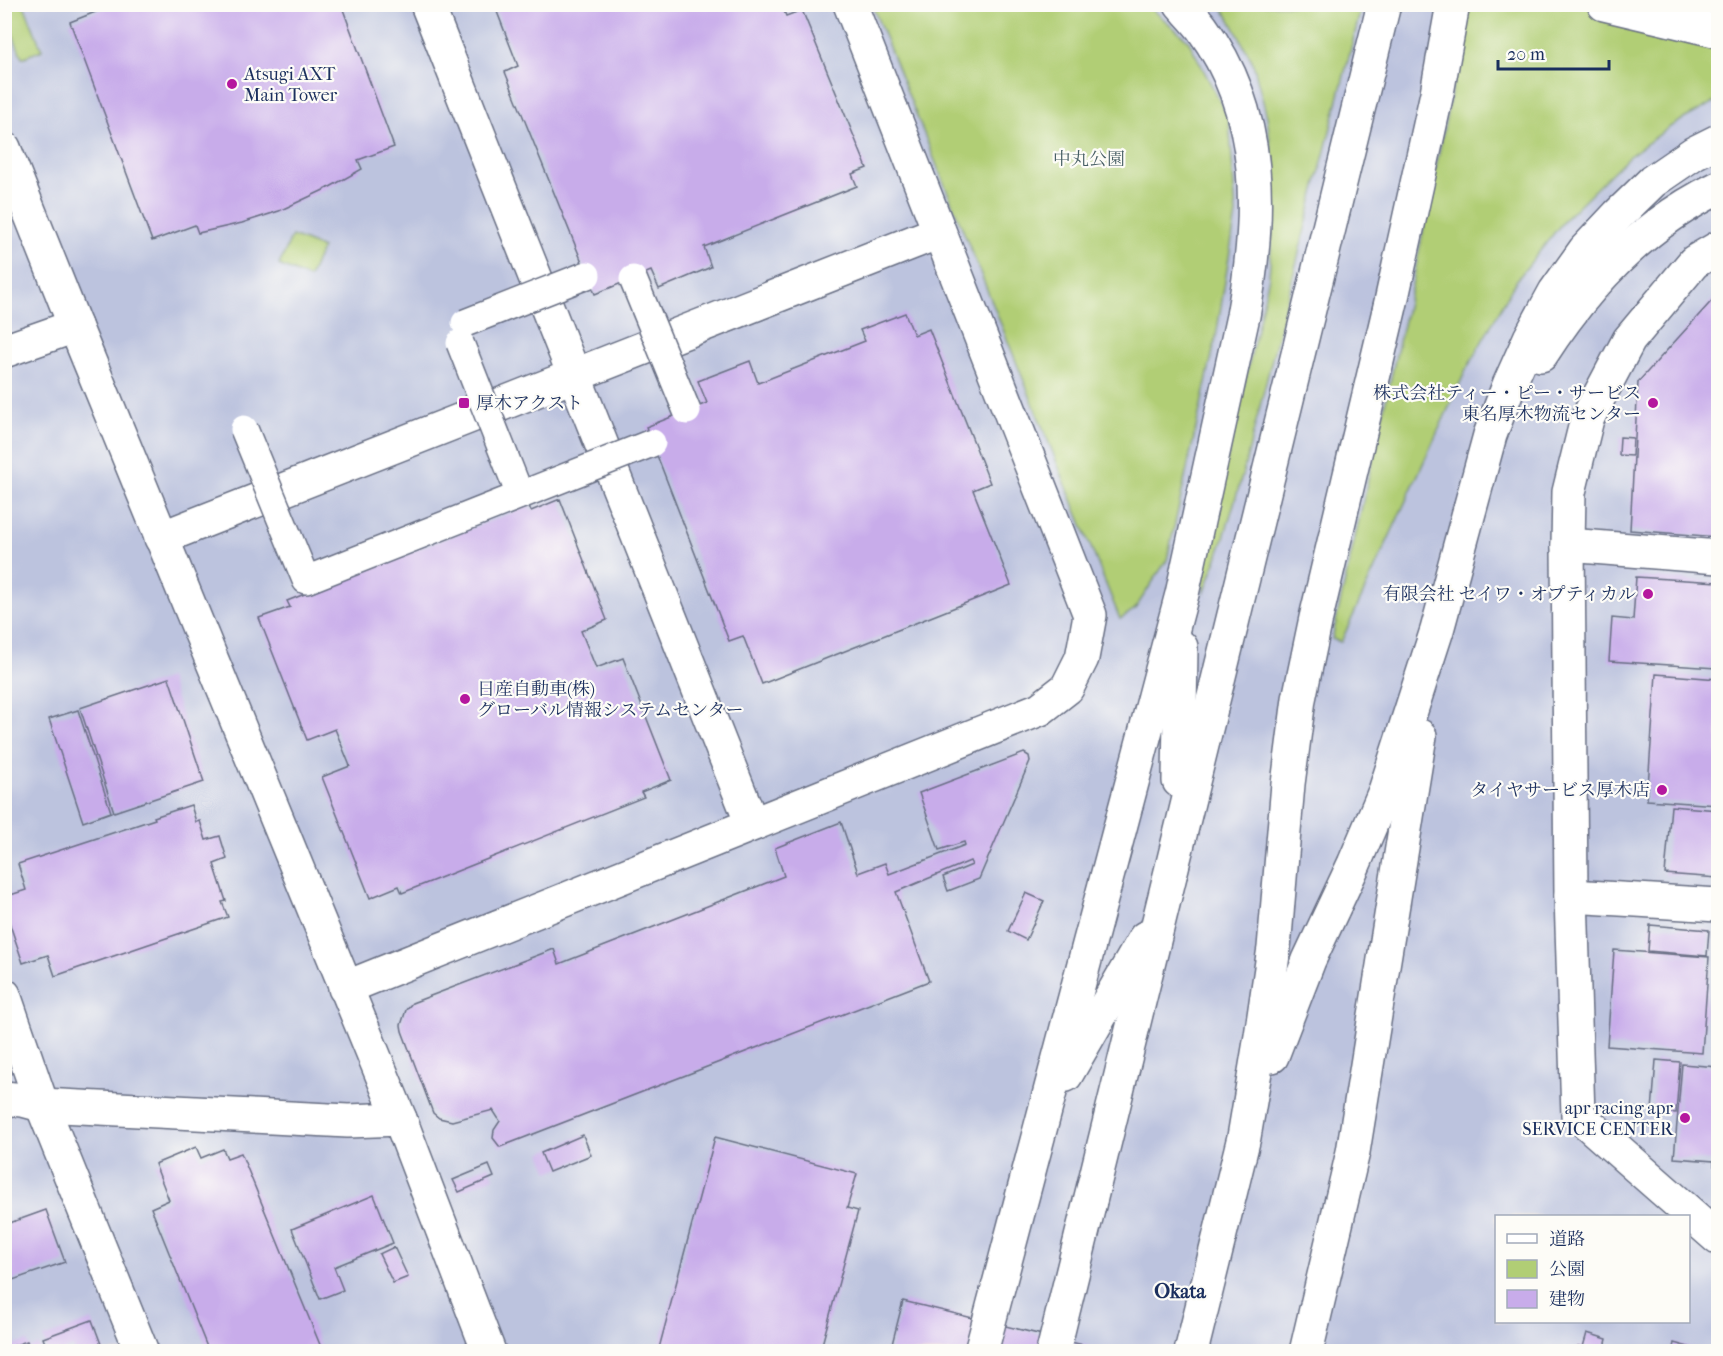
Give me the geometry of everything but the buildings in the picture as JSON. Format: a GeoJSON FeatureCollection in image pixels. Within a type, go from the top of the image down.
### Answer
{"type":"FeatureCollection","features":[{"type":"Feature","properties":{"kind":"main road"},"geometry":{"type":"LineString","coordinates":[[428,4],[752,824]]}},
{"type":"Feature","properties":{"kind":"main road"},"geometry":{"type":"LineString","coordinates":[[345,988],[1040,709],[1067,688],[1082,658],[1090,615],[850,4]]}},
{"type":"Feature","properties":{"kind":"main road"},"geometry":{"type":"LineString","coordinates":[[981,1352],[1182,594],[1252,272],[1256,226],[1251,143],[1240,104],[1225,66],[1202,28],[1181,4]]}},
{"type":"Feature","properties":{"kind":"main road"},"geometry":{"type":"LineString","coordinates":[[1053,1352],[1384,4]]}},
{"type":"Feature","properties":{"kind":"main road"},"geometry":{"type":"LineString","coordinates":[[1191,1352],[1244,1137],[1261,1036],[1274,948],[1288,784],[1299,699],[1391,302],[1437,93],[1453,4]]}},
{"type":"Feature","properties":{"kind":"main road"},"geometry":{"type":"LineString","coordinates":[[1605,4],[1719,31]]}},
{"type":"Feature","properties":{"kind":"main road"},"geometry":{"type":"LineString","coordinates":[[1244,1137],[1277,1041],[1309,960],[1385,791],[1437,630],[1490,435],[1530,338],[1555,292],[1584,250],[1653,182],[1694,153],[1719,141]]}},
{"type":"Feature","properties":{"kind":"main road"},"geometry":{"type":"LineString","coordinates":[[4,148],[161,538],[400,1119],[489,1352]]}},
{"type":"Feature","properties":{"kind":"main road"},"geometry":{"type":"LineString","coordinates":[[1470,509],[1496,439],[1526,380],[1555,333],[1622,254],[1662,222],[1700,197],[1719,188]]}},
{"type":"Feature","properties":{"kind":"main road"},"geometry":{"type":"LineString","coordinates":[[161,538],[939,232]]}},
{"type":"Feature","properties":{"kind":"main road"},"geometry":{"type":"LineString","coordinates":[[1719,248],[1695,262],[1629,340],[1587,419],[1569,492],[1568,545],[1571,896],[1578,1114],[1719,1238]]}},
{"type":"Feature","properties":{"kind":"main road"},"geometry":{"type":"LineString","coordinates":[[4,351],[75,326]]}},
{"type":"Feature","properties":{"kind":"main road"},"geometry":{"type":"LineString","coordinates":[[1568,545],[1719,557]]}},
{"type":"Feature","properties":{"kind":"main road"},"geometry":{"type":"LineString","coordinates":[[1178,840],[1182,594]]}},
{"type":"Feature","properties":{"kind":"main road"},"geometry":{"type":"LineString","coordinates":[[1306,1352],[1353,1152],[1437,630]]}},
{"type":"Feature","properties":{"kind":"main road"},"geometry":{"type":"LineString","coordinates":[[1571,896],[1719,905]]}},
{"type":"Feature","properties":{"kind":"main road"},"geometry":{"type":"LineString","coordinates":[[1044,1112],[1164,905]]}},
{"type":"Feature","properties":{"kind":"main road"},"geometry":{"type":"LineString","coordinates":[[4,995],[42,1105],[142,1352]]}},
{"type":"Feature","properties":{"kind":"main road"},"geometry":{"type":"LineString","coordinates":[[4,1098],[42,1105],[348,1121],[400,1119]]}},
{"type":"Feature","properties":{"kind":"street"},"geometry":{"type":"LineString","coordinates":[[520,495],[462,333],[587,275]]}},
{"type":"Feature","properties":{"kind":"street"},"geometry":{"type":"LineString","coordinates":[[633,279],[687,411]]}},
{"type":"Feature","properties":{"kind":"street"},"geometry":{"type":"LineString","coordinates":[[244,429],[306,580],[652,443]]}},
{"type":"Feature","properties":{"kind":"shaded area"},"geometry":{"type":"Polygon","coordinates":[[[5,5],[1718,5],[1718,1351],[5,1352],[5,5]]]}},
{"type":"Feature","properties":{"kind":"green space"},"geometry":{"type":"Polygon","coordinates":[[[5,4],[24,5],[42,50],[22,58],[5,14],[5,4]]]}},
{"type":"Feature","properties":{"kind":"green space","name":"中丸公園"},"geometry":{"type":"Polygon","coordinates":[[[872,5],[1147,5],[1188,40],[1229,119],[1236,214],[1216,337],[1167,560],[1135,609],[1120,619],[872,5]]]}},
{"type":"Feature","properties":{"kind":"green space"},"geometry":{"type":"Polygon","coordinates":[[[1218,5],[1362,5],[1243,473],[1223,541],[1204,594],[1202,575],[1269,277],[1274,207],[1273,164],[1267,117],[1253,63],[1228,16],[1218,5]]]}},
{"type":"Feature","properties":{"kind":"green space"},"geometry":{"type":"Polygon","coordinates":[[[1469,5],[1718,5],[1718,100],[1673,125],[1628,157],[1566,218],[1516,281],[1466,370],[1341,642],[1332,639],[1414,276],[1469,5]]]}},
{"type":"Feature","properties":{"kind":"green space"},"geometry":{"type":"Polygon","coordinates":[[[292,236],[322,248],[309,278],[279,265],[292,236]]]}},
{"type":"Feature","properties":{"kind":"place","name":"Atsugi AXT Main Tower"},"geometry":{"type":"Point","coordinates":[232,84]}},
{"type":"Feature","properties":{"kind":"place","name":"厚木アクスト"},"geometry":{"type":"Point","coordinates":[464,403]}},
{"type":"Feature","properties":{"kind":"place","name":"株式会社ティー・ピー・サービス 東名厚木物流センター"},"geometry":{"type":"Point","coordinates":[1653,403]}},
{"type":"Feature","properties":{"kind":"place","name":"有限会社 セイワ・オプティカル"},"geometry":{"type":"Point","coordinates":[1648,594]}},
{"type":"Feature","properties":{"kind":"place","name":"日産自動車(株) グローバル情報システムセンター"},"geometry":{"type":"Point","coordinates":[465,699]}},
{"type":"Feature","properties":{"kind":"place","name":"タイヤサービス厚木店"},"geometry":{"type":"Point","coordinates":[1662,790]}},
{"type":"Feature","properties":{"kind":"place","name":"apr racing apr SERVICE CENTER"},"geometry":{"type":"Point","coordinates":[1685,1118]}},
{"type":"Feature","properties":{"kind":"district","name":"Okata"},"geometry":{"type":"Point","coordinates":[1180,1291]}}]}
